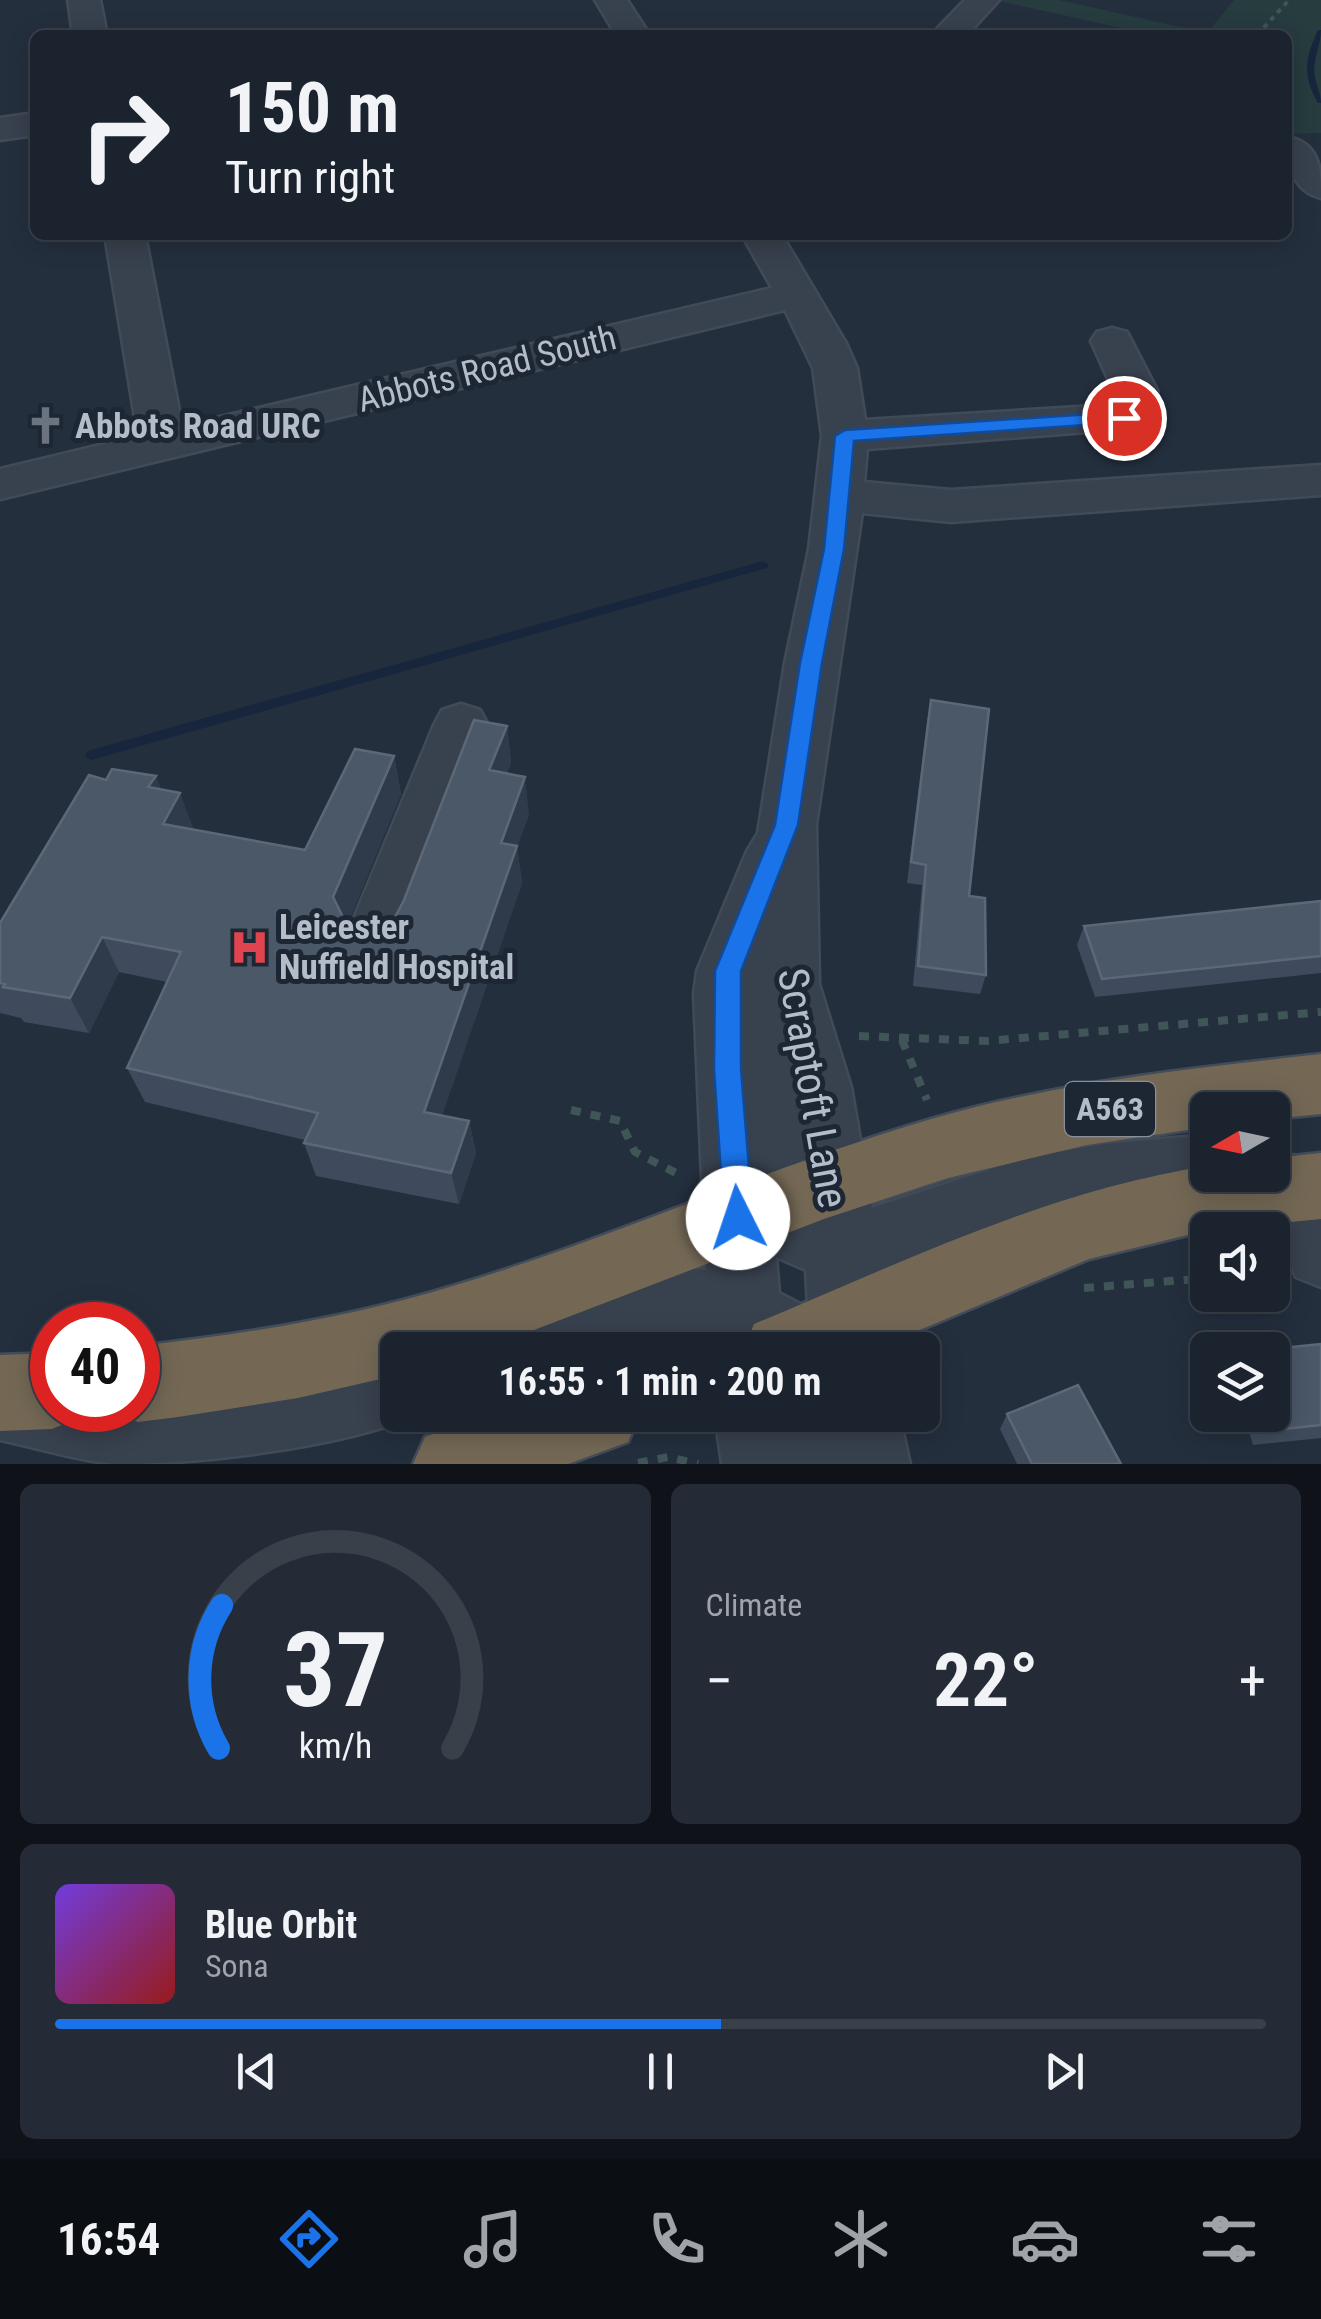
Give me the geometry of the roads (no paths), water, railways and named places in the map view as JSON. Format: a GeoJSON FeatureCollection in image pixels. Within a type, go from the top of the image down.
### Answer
{"type":"FeatureCollection","features":[{"type":"Feature","properties":{"kind":"highway","name":"A563"},"geometry":{"type":"LineString","coordinates":[[917,1132],[1027,1124],[1084,1113],[1321,1084]]}},
{"type":"Feature","properties":{"kind":"highway"},"geometry":{"type":"LineString","coordinates":[[888,1332],[1059,1235],[1221,1192]]}},
{"type":"Feature","properties":{"kind":"highway"},"geometry":{"type":"LineString","coordinates":[[160,1381],[280,1364],[374,1345],[526,1298],[753,1212]]}},
{"type":"Feature","properties":{"kind":"highway"},"geometry":{"type":"LineString","coordinates":[[0,1393],[30,1392]]}},
{"type":"Feature","properties":{"kind":"highway"},"geometry":{"type":"LineString","coordinates":[[452,1464],[549,1432]]}},
{"type":"Feature","properties":{"kind":"street"},"geometry":{"type":"LineString","coordinates":[[84,0],[89,30]]}},
{"type":"Feature","properties":{"kind":"street"},"geometry":{"type":"LineString","coordinates":[[610,0],[630,30]]}},
{"type":"Feature","properties":{"kind":"street"},"geometry":{"type":"LineString","coordinates":[[953,30],[983,0]]}},
{"type":"Feature","properties":{"kind":"street"},"geometry":{"type":"LineString","coordinates":[[0,130],[30,125]]}},
{"type":"Feature","properties":{"kind":"street"},"geometry":{"type":"LineString","coordinates":[[1300,148],[1321,187]]}},
{"type":"Feature","properties":{"kind":"street"},"geometry":{"type":"LineString","coordinates":[[127,240],[163,447]]}},
{"type":"Feature","properties":{"kind":"street","name":"Scraptoft Lane"},"geometry":{"type":"LineString","coordinates":[[765,240],[798,294],[835,368],[845,436],[841,495],[786,825],[788,984],[818,1087],[837,1214],[818,1332]]}},
{"type":"Feature","properties":{"kind":"street","name":"Abbots Road South"},"geometry":{"type":"LineString","coordinates":[[0,484],[798,294]]}},
{"type":"Feature","properties":{"kind":"street"},"geometry":{"type":"LineString","coordinates":[[845,436],[1124,418],[1136,408],[1135,390],[1112,340]]}},
{"type":"Feature","properties":{"kind":"street"},"geometry":{"type":"LineString","coordinates":[[841,495],[951,506],[1321,480]]}},
{"type":"Feature","properties":{"kind":"street"},"geometry":{"type":"LineString","coordinates":[[378,935],[461,724]]}},
{"type":"Feature","properties":{"kind":"street","name":"Scraptoft Lane"},"geometry":{"type":"LineString","coordinates":[[753,1212],[753,1182],[708,1144],[728,971],[786,825]]}},
{"type":"Feature","properties":{"kind":"street"},"geometry":{"type":"LineString","coordinates":[[788,984],[753,1212],[760,1265],[791,1332]]}},
{"type":"Feature","properties":{"kind":"street"},"geometry":{"type":"LineString","coordinates":[[753,1212],[800,1234],[862,1203],[917,1132]]}},
{"type":"Feature","properties":{"kind":"street"},"geometry":{"type":"LineString","coordinates":[[837,1214],[888,1239],[975,1204],[1052,1184],[1114,1174],[1190,1178]]}},
{"type":"Feature","properties":{"kind":"street"},"geometry":{"type":"LineString","coordinates":[[1272,1192],[1321,1252]]}},
{"type":"Feature","properties":{"kind":"street"},"geometry":{"type":"LineString","coordinates":[[570,1332],[663,1304],[714,1304],[752,1332]]}},
{"type":"Feature","properties":{"kind":"street"},"geometry":{"type":"LineString","coordinates":[[0,1402],[125,1426],[184,1425],[248,1417],[380,1390]]}},
{"type":"Feature","properties":{"kind":"street"},"geometry":{"type":"LineString","coordinates":[[756,1432],[761,1464]]}},
{"type":"Feature","properties":{"kind":"waterway"},"geometry":{"type":"LineString","coordinates":[[1321,32],[1310,67],[1312,83],[1321,101]]}},
{"type":"Feature","properties":{"kind":"waterway"},"geometry":{"type":"LineString","coordinates":[[91,755],[763,565]]}},
{"type":"Feature","properties":{"kind":"place","name":"Abbots Road URC"},"geometry":{"type":"Point","coordinates":[45,426]}},
{"type":"Feature","properties":{"kind":"place","name":"Leicester Nuffield Hospital"},"geometry":{"type":"Point","coordinates":[249,947]}}]}
